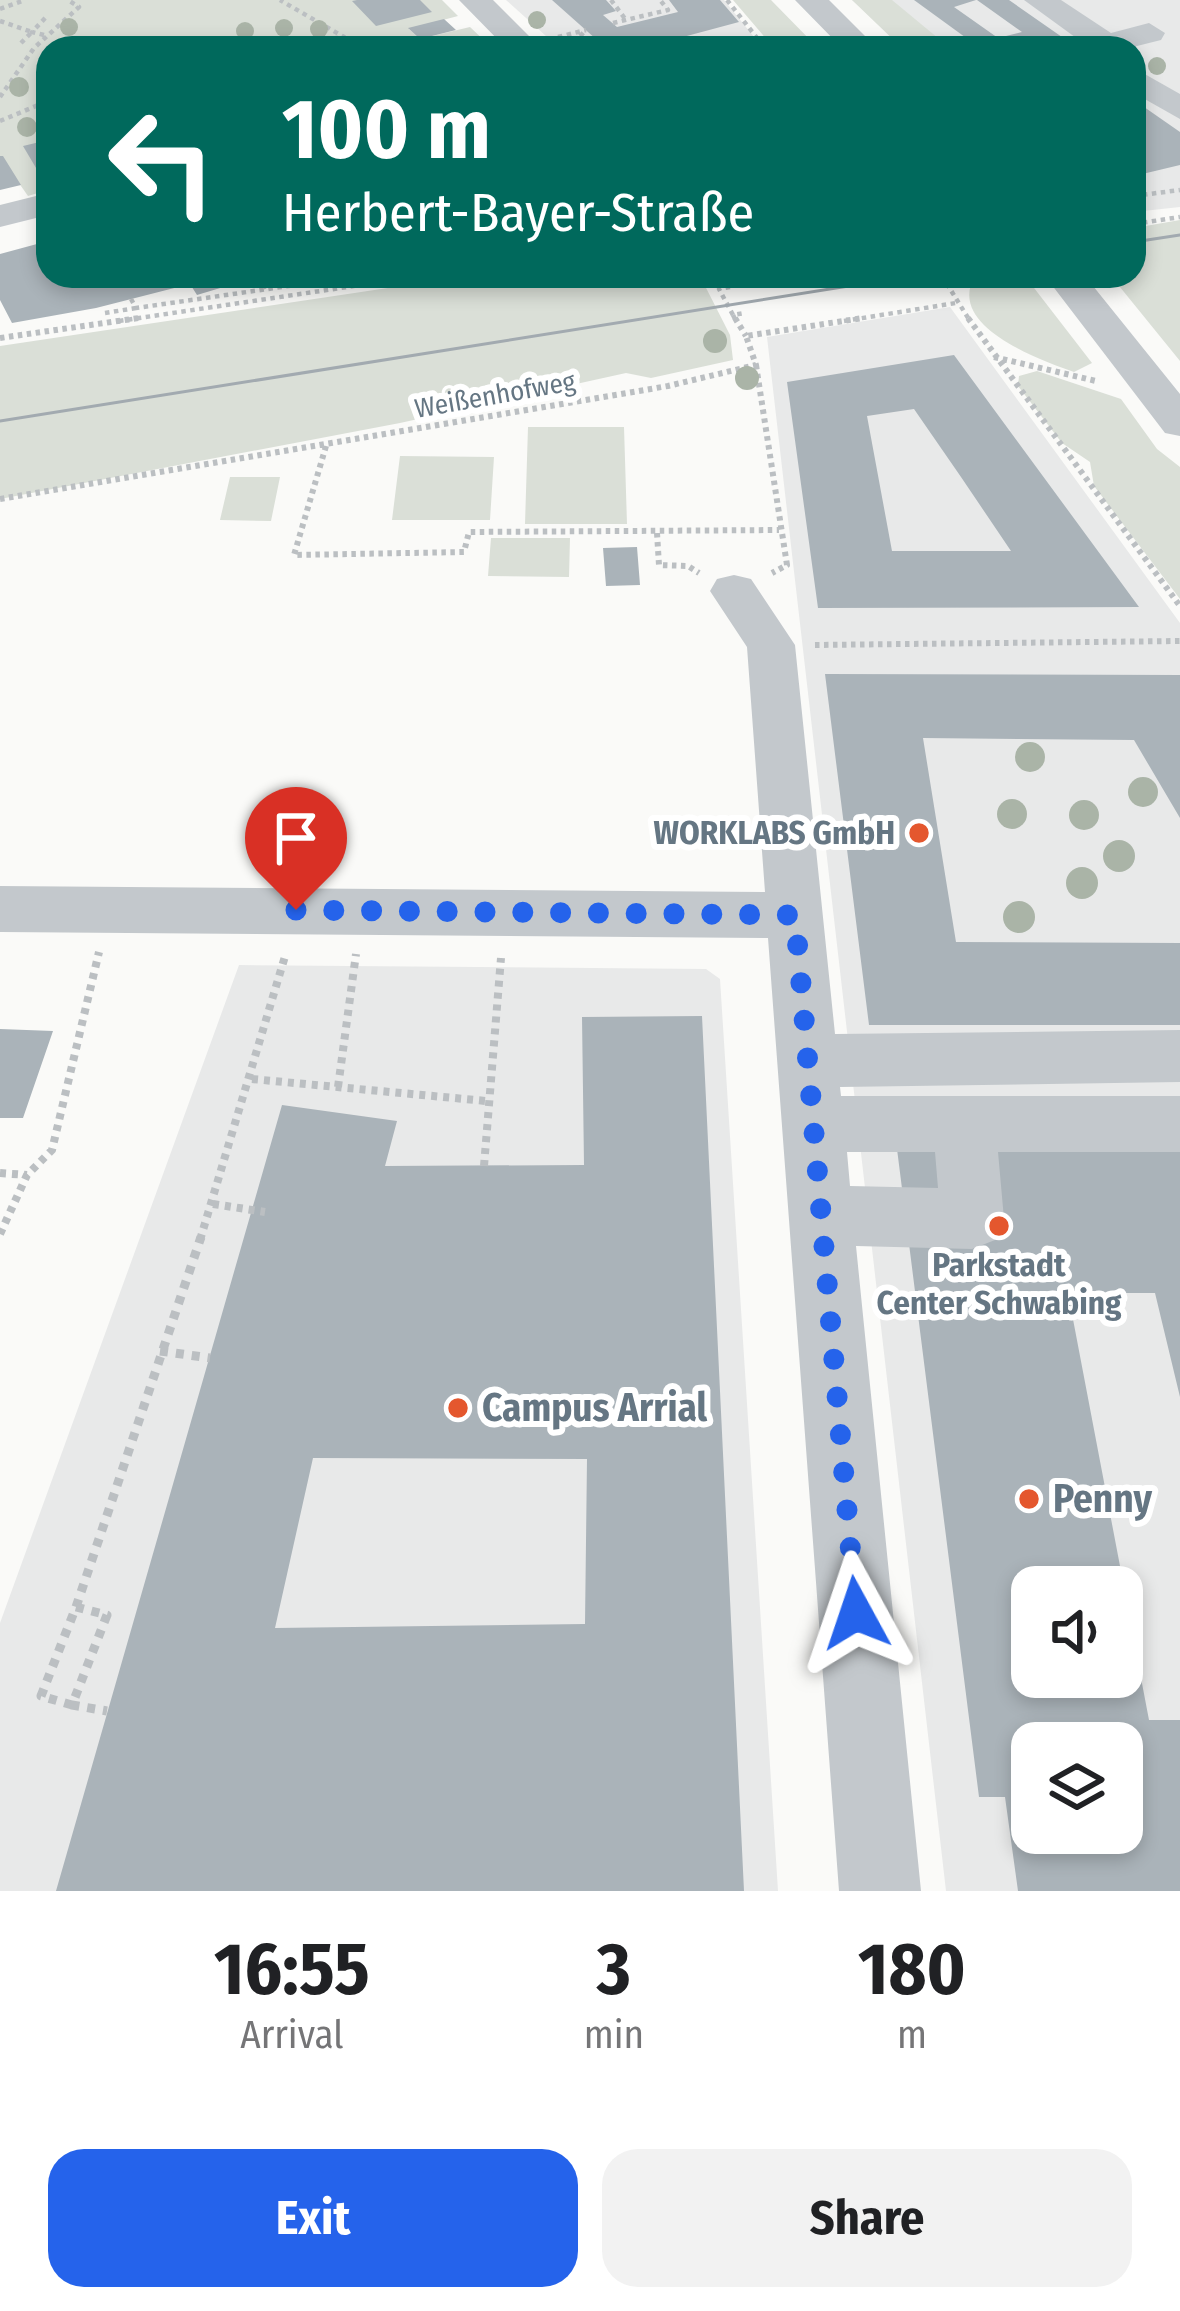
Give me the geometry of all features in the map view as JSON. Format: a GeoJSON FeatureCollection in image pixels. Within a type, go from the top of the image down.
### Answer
{"type":"FeatureCollection","features":[{"type":"Feature","properties":{"kind":"street"},"geometry":{"type":"LineString","coordinates":[[811,0],[848,36]]}},
{"type":"Feature","properties":{"kind":"street"},"geometry":{"type":"LineString","coordinates":[[1040,0],[1087,36]]}},
{"type":"Feature","properties":{"kind":"street"},"geometry":{"type":"LineString","coordinates":[[1098,0],[1180,52]]}},
{"type":"Feature","properties":{"kind":"street"},"geometry":{"type":"LineString","coordinates":[[473,12],[508,36]]}},
{"type":"Feature","properties":{"kind":"street"},"geometry":{"type":"LineString","coordinates":[[1138,36],[1149,33]]}},
{"type":"Feature","properties":{"kind":"street"},"geometry":{"type":"LineString","coordinates":[[1146,86],[1180,110]]}},
{"type":"Feature","properties":{"kind":"street"},"geometry":{"type":"LineString","coordinates":[[0,216],[36,206]]}},
{"type":"Feature","properties":{"kind":"street"},"geometry":{"type":"LineString","coordinates":[[1074,288],[1180,423]]}},
{"type":"Feature","properties":{"kind":"street"},"geometry":{"type":"LineString","coordinates":[[734,591],[771,645],[880,1891]]}},
{"type":"Feature","properties":{"kind":"street"},"geometry":{"type":"LineString","coordinates":[[0,909],[795,915]]}},
{"type":"Feature","properties":{"kind":"street"},"geometry":{"type":"LineString","coordinates":[[812,1093],[1180,1056]]}},
{"type":"Feature","properties":{"kind":"street"},"geometry":{"type":"LineString","coordinates":[[812,1093],[964,1124],[1180,1124]]}},
{"type":"Feature","properties":{"kind":"street"},"geometry":{"type":"LineString","coordinates":[[821,1215],[972,1219],[964,1124]]}},
{"type":"Feature","properties":{"kind":"path"},"geometry":{"type":"LineString","coordinates":[[0,9],[25,0]]}},
{"type":"Feature","properties":{"kind":"path"},"geometry":{"type":"LineString","coordinates":[[0,21],[44,35],[79,7],[68,0]]}},
{"type":"Feature","properties":{"kind":"path"},"geometry":{"type":"LineString","coordinates":[[282,0],[341,36]]}},
{"type":"Feature","properties":{"kind":"path"},"geometry":{"type":"LineString","coordinates":[[611,0],[626,20]]}},
{"type":"Feature","properties":{"kind":"path"},"geometry":{"type":"LineString","coordinates":[[613,23],[668,10],[660,0]]}},
{"type":"Feature","properties":{"kind":"path"},"geometry":{"type":"LineString","coordinates":[[727,0],[756,36]]}},
{"type":"Feature","properties":{"kind":"path"},"geometry":{"type":"LineString","coordinates":[[21,43],[49,15]]}},
{"type":"Feature","properties":{"kind":"path"},"geometry":{"type":"LineString","coordinates":[[579,32],[584,36]]}},
{"type":"Feature","properties":{"kind":"path"},"geometry":{"type":"LineString","coordinates":[[0,98],[36,45]]}},
{"type":"Feature","properties":{"kind":"path"},"geometry":{"type":"LineString","coordinates":[[0,74],[13,73]]}},
{"type":"Feature","properties":{"kind":"path"},"geometry":{"type":"LineString","coordinates":[[0,121],[36,106]]}},
{"type":"Feature","properties":{"kind":"path"},"geometry":{"type":"LineString","coordinates":[[1146,194],[1180,190]]}},
{"type":"Feature","properties":{"kind":"path"},"geometry":{"type":"LineString","coordinates":[[1146,222],[1180,217]]}},
{"type":"Feature","properties":{"kind":"path"},"geometry":{"type":"LineString","coordinates":[[109,322],[104,310],[275,288]]}},
{"type":"Feature","properties":{"kind":"path"},"geometry":{"type":"LineString","coordinates":[[0,338],[320,288]]}},
{"type":"Feature","properties":{"kind":"path"},"geometry":{"type":"LineString","coordinates":[[657,533],[659,565],[688,566],[734,591],[788,566],[755,365],[746,337],[718,288]]}},
{"type":"Feature","properties":{"kind":"path"},"geometry":{"type":"LineString","coordinates":[[947,288],[993,357],[1180,606]]}},
{"type":"Feature","properties":{"kind":"path"},"geometry":{"type":"LineString","coordinates":[[131,299],[136,308]]}},
{"type":"Feature","properties":{"kind":"path"},"geometry":{"type":"LineString","coordinates":[[746,337],[956,303]]}},
{"type":"Feature","properties":{"kind":"path"},"geometry":{"type":"LineString","coordinates":[[734,315],[744,313]]}},
{"type":"Feature","properties":{"kind":"path"},"geometry":{"type":"LineString","coordinates":[[993,357],[1102,383]]}},
{"type":"Feature","properties":{"kind":"path","name":"Weißenhofweg"},"geometry":{"type":"LineString","coordinates":[[0,499],[668,386],[755,365]]}},
{"type":"Feature","properties":{"kind":"path"},"geometry":{"type":"LineString","coordinates":[[326,446],[294,555],[464,552],[469,532],[779,530]]}},
{"type":"Feature","properties":{"kind":"path"},"geometry":{"type":"LineString","coordinates":[[771,645],[1180,641]]}},
{"type":"Feature","properties":{"kind":"path"},"geometry":{"type":"LineString","coordinates":[[0,1234],[27,1175],[52,1150],[109,910]]}},
{"type":"Feature","properties":{"kind":"path"},"geometry":{"type":"LineString","coordinates":[[107,1712],[41,1696],[76,1607],[212,1204],[252,1078],[296,910]]}},
{"type":"Feature","properties":{"kind":"path"},"geometry":{"type":"LineString","coordinates":[[338,1087],[362,910]]}},
{"type":"Feature","properties":{"kind":"path"},"geometry":{"type":"LineString","coordinates":[[484,1166],[486,1101],[507,912]]}},
{"type":"Feature","properties":{"kind":"path"},"geometry":{"type":"LineString","coordinates":[[252,1078],[486,1101]]}},
{"type":"Feature","properties":{"kind":"path"},"geometry":{"type":"LineString","coordinates":[[0,1173],[27,1175]]}},
{"type":"Feature","properties":{"kind":"path"},"geometry":{"type":"LineString","coordinates":[[212,1204],[265,1212]]}},
{"type":"Feature","properties":{"kind":"path"},"geometry":{"type":"LineString","coordinates":[[160,1351],[210,1358]]}},
{"type":"Feature","properties":{"kind":"path"},"geometry":{"type":"LineString","coordinates":[[72,1705],[107,1616],[76,1607]]}},
{"type":"Feature","properties":{"kind":"shaded area"},"geometry":{"type":"Polygon","coordinates":[[[0,0],[442,0],[458,16],[409,29],[417,36],[36,36],[36,194],[28,196],[0,156],[0,0]]]}},
{"type":"Feature","properties":{"kind":"shaded area"},"geometry":{"type":"Polygon","coordinates":[[[506,0],[724,0],[753,36],[546,36],[506,0]]]}},
{"type":"Feature","properties":{"kind":"shaded area"},"geometry":{"type":"Polygon","coordinates":[[[733,0],[771,0],[806,36],[764,36],[733,0]]]}},
{"type":"Feature","properties":{"kind":"shaded area"},"geometry":{"type":"Polygon","coordinates":[[[852,0],[1180,0],[1180,207],[1146,211],[1146,36],[892,36],[852,0]]]}},
{"type":"Feature","properties":{"kind":"shaded area"},"geometry":{"type":"Polygon","coordinates":[[[852,0],[892,0],[936,36],[890,36],[852,0]]]}},
{"type":"Feature","properties":{"kind":"shaded area"},"geometry":{"type":"Polygon","coordinates":[[[470,27],[479,36],[432,36],[470,27]]]}},
{"type":"Feature","properties":{"kind":"shaded area"},"geometry":{"type":"Polygon","coordinates":[[[1180,220],[1180,361],[1121,288],[1146,288],[1146,226],[1180,220]]]}},
{"type":"Feature","properties":{"kind":"shaded area"},"geometry":{"type":"Polygon","coordinates":[[[388,288],[706,288],[730,335],[733,360],[651,378],[626,373],[400,423],[0,499],[0,346],[388,288]]]}},
{"type":"Feature","properties":{"kind":"shaded area"},"geometry":{"type":"Polygon","coordinates":[[[971,288],[1034,288],[1092,363],[1074,372],[1020,350],[984,325],[969,294],[971,288]]]}},
{"type":"Feature","properties":{"kind":"shaded area"},"geometry":{"type":"Polygon","coordinates":[[[950,307],[1180,623],[1180,1891],[946,1891],[767,337],[950,307]]]}},
{"type":"Feature","properties":{"kind":"shaded area"},"geometry":{"type":"Polygon","coordinates":[[[1037,371],[1121,399],[1157,449],[1180,467],[1180,599],[1094,486],[1090,462],[1062,443],[1018,386],[1019,376],[1037,371]]]}},
{"type":"Feature","properties":{"kind":"shaded area"},"geometry":{"type":"Polygon","coordinates":[[[528,427],[624,427],[627,524],[525,524],[528,427]]]}},
{"type":"Feature","properties":{"kind":"shaded area"},"geometry":{"type":"Polygon","coordinates":[[[400,456],[494,457],[490,520],[392,520],[400,456]]]}},
{"type":"Feature","properties":{"kind":"shaded area"},"geometry":{"type":"Polygon","coordinates":[[[230,477],[280,477],[271,521],[220,520],[230,477]]]}},
{"type":"Feature","properties":{"kind":"shaded area"},"geometry":{"type":"Polygon","coordinates":[[[491,538],[570,538],[569,577],[488,576],[491,538]]]}},
{"type":"Feature","properties":{"kind":"shaded area","name":"Campus Arrial"},"geometry":{"type":"Polygon","coordinates":[[[239,965],[706,969],[720,979],[778,1891],[0,1891],[0,1623],[239,965]]]}},
{"type":"Feature","properties":{"kind":"building"},"geometry":{"type":"Polygon","coordinates":[[[420,0],[432,12],[376,26],[352,1],[420,0]]]}},
{"type":"Feature","properties":{"kind":"building"},"geometry":{"type":"Polygon","coordinates":[[[552,0],[606,0],[616,11],[603,15],[617,27],[678,12],[669,0],[720,0],[739,22],[687,36],[592,36],[552,0]]]}},
{"type":"Feature","properties":{"kind":"building"},"geometry":{"type":"Polygon","coordinates":[[[914,0],[976,0],[954,7],[995,36],[964,36],[914,0]]]}},
{"type":"Feature","properties":{"kind":"building"},"geometry":{"type":"Polygon","coordinates":[[[977,0],[1009,0],[1061,36],[1006,36],[1022,32],[977,0]]]}},
{"type":"Feature","properties":{"kind":"building"},"geometry":{"type":"Polygon","coordinates":[[[444,19],[456,30],[417,36],[408,28],[444,19]]]}},
{"type":"Feature","properties":{"kind":"building"},"geometry":{"type":"Polygon","coordinates":[[[1146,108],[1180,132],[1180,165],[1146,173],[1146,108]]]}},
{"type":"Feature","properties":{"kind":"building"},"geometry":{"type":"Polygon","coordinates":[[[36,143],[36,168],[23,146],[36,143]]]}},
{"type":"Feature","properties":{"kind":"building"},"geometry":{"type":"Polygon","coordinates":[[[3,156],[21,185],[0,190],[3,156]]]}},
{"type":"Feature","properties":{"kind":"building"},"geometry":{"type":"Polygon","coordinates":[[[36,244],[36,288],[174,288],[12,323],[0,300],[0,254],[36,244]]]}},
{"type":"Feature","properties":{"kind":"building"},"geometry":{"type":"Polygon","coordinates":[[[193,288],[220,288],[197,295],[193,288]]]}},
{"type":"Feature","properties":{"kind":"building"},"geometry":{"type":"Polygon","coordinates":[[[954,355],[1139,607],[818,608],[787,382],[954,355]],[[914,409],[867,416],[892,551],[1011,551],[914,409]]]}},
{"type":"Feature","properties":{"kind":"building"},"geometry":{"type":"Polygon","coordinates":[[[637,547],[640,585],[606,586],[603,548],[637,547]]]}},
{"type":"Feature","properties":{"kind":"building"},"geometry":{"type":"Polygon","coordinates":[[[825,674],[1180,675],[1180,818],[1134,740],[923,738],[956,942],[1180,943],[1180,1025],[869,1025],[825,674]]]}},
{"type":"Feature","properties":{"kind":"building","name":"Campus Arrial"},"geometry":{"type":"Polygon","coordinates":[[[702,1016],[744,1891],[56,1891],[282,1105],[397,1121],[385,1166],[584,1165],[582,1017],[702,1016]],[[313,1458],[275,1628],[585,1624],[587,1459],[313,1458]]]}},
{"type":"Feature","properties":{"kind":"building"},"geometry":{"type":"Polygon","coordinates":[[[0,1029],[53,1031],[23,1118],[0,1118],[0,1029]]]}},
{"type":"Feature","properties":{"kind":"building"},"geometry":{"type":"Polygon","coordinates":[[[897,1149],[1180,1150],[1180,1397],[1155,1293],[1068,1293],[1120,1566],[1011,1566],[1011,1698],[1143,1698],[1143,1689],[1149,1720],[1180,1720],[1180,1891],[1018,1891],[1013,1854],[1143,1854],[1143,1722],[1011,1722],[1011,1840],[1005,1797],[979,1797],[897,1149]]]}},
{"type":"Feature","properties":{"kind":"tram line"},"geometry":{"type":"LineString","coordinates":[[1146,240],[1180,235]]}},
{"type":"Feature","properties":{"kind":"tram line"},"geometry":{"type":"LineString","coordinates":[[0,421],[837,288]]}},
{"type":"Feature","properties":{"kind":"place","name":"WORKLABS GmbH"},"geometry":{"type":"Point","coordinates":[919,833]}},
{"type":"Feature","properties":{"kind":"place","name":"Parkstadt Center Schwabing"},"geometry":{"type":"Point","coordinates":[999,1226]}},
{"type":"Feature","properties":{"kind":"place","name":"Campus Arrial"},"geometry":{"type":"Point","coordinates":[458,1408]}},
{"type":"Feature","properties":{"kind":"place","name":"Penny"},"geometry":{"type":"Point","coordinates":[1029,1499]}},
{"type":"Feature","properties":{"kind":"route"},"geometry":{"type":"LineString","coordinates":[[296,910],[795,915],[856,1613]]}}]}
